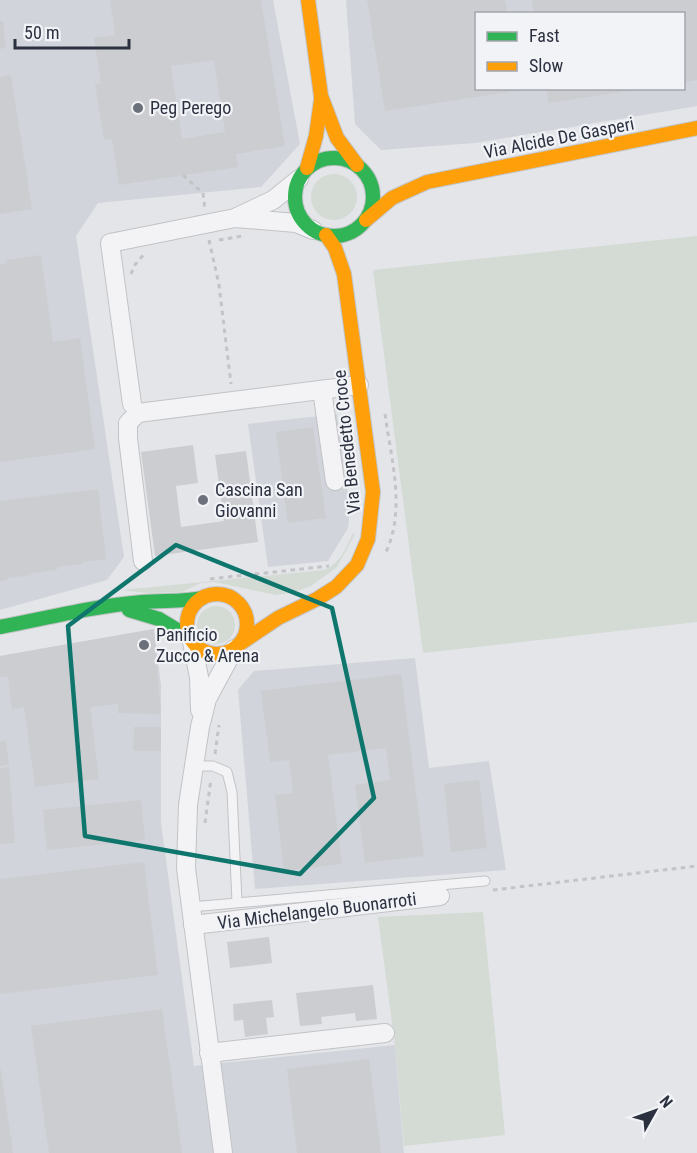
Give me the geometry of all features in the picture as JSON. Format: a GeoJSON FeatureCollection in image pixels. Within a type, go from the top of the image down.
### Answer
{"type":"FeatureCollection","features":[{"type":"Feature","properties":{"kind":"street"},"geometry":{"type":"LineString","coordinates":[[235,218],[296,223],[320,233],[348,234],[363,223],[372,207],[372,188],[366,175],[337,138],[321,96],[308,0]]}},
{"type":"Feature","properties":{"kind":"street"},"geometry":{"type":"LineString","coordinates":[[320,233],[303,221],[295,204],[295,195],[316,136],[321,96]]}},
{"type":"Feature","properties":{"kind":"street","name":"Via Alcide De Gasperi"},"geometry":{"type":"LineString","coordinates":[[363,223],[392,198],[428,182],[697,128]]}},
{"type":"Feature","properties":{"kind":"street"},"geometry":{"type":"LineString","coordinates":[[132,404],[110,243],[235,218],[273,200],[326,158],[340,158],[380,175]]}},
{"type":"Feature","properties":{"kind":"street","name":"Via Alcide De Gasperi"},"geometry":{"type":"LineString","coordinates":[[400,180],[428,182]]}},
{"type":"Feature","properties":{"kind":"street","name":"Via Benedetto Croce"},"geometry":{"type":"LineString","coordinates":[[344,274],[350,248],[363,223]]}},
{"type":"Feature","properties":{"kind":"street","name":"Via Benedetto Croce"},"geometry":{"type":"LineString","coordinates":[[236,647],[269,623],[320,598],[349,577],[366,551],[373,521],[374,492],[344,274],[335,248],[320,233]]}},
{"type":"Feature","properties":{"kind":"street"},"geometry":{"type":"LineString","coordinates":[[143,561],[128,438],[128,423],[138,413],[359,385]]}},
{"type":"Feature","properties":{"kind":"street"},"geometry":{"type":"LineString","coordinates":[[322,390],[335,481]]}},
{"type":"Feature","properties":{"kind":"street"},"geometry":{"type":"LineString","coordinates":[[0,627],[92,609],[143,602],[181,602],[218,594],[252,602]]}},
{"type":"Feature","properties":{"kind":"street"},"geometry":{"type":"LineString","coordinates":[[191,640],[187,628],[187,616],[202,598]]}},
{"type":"Feature","properties":{"kind":"street"},"geometry":{"type":"LineString","coordinates":[[114,607],[151,615],[191,640],[199,649],[213,654],[225,654],[236,647],[246,632],[246,617],[240,606],[231,598]]}},
{"type":"Feature","properties":{"kind":"street"},"geometry":{"type":"LineString","coordinates":[[275,604],[298,607]]}},
{"type":"Feature","properties":{"kind":"street","name":"Via Michelangelo Buonarroti"},"geometry":{"type":"LineString","coordinates":[[191,640],[199,677],[200,727]]}},
{"type":"Feature","properties":{"kind":"street","name":"Via Michelangelo Buonarroti"},"geometry":{"type":"LineString","coordinates":[[222,1153],[186,868],[188,805],[200,727],[207,699],[236,647]]}},
{"type":"Feature","properties":{"kind":"street","name":"Via Michelangelo Buonarroti"},"geometry":{"type":"LineString","coordinates":[[192,916],[440,896]]}},
{"type":"Feature","properties":{"kind":"street"},"geometry":{"type":"LineString","coordinates":[[209,1053],[385,1033]]}},
{"type":"Feature","properties":{"kind":"lane"},"geometry":{"type":"LineString","coordinates":[[194,766],[213,766],[226,772],[232,792],[237,902]]}},
{"type":"Feature","properties":{"kind":"lane"},"geometry":{"type":"LineString","coordinates":[[192,916],[237,902],[484,881]]}},
{"type":"Feature","properties":{"kind":"path"},"geometry":{"type":"LineString","coordinates":[[219,285],[233,401]]}},
{"type":"Feature","properties":{"kind":"path"},"geometry":{"type":"LineString","coordinates":[[491,890],[697,866]]}},
{"type":"Feature","properties":{"kind":"highlighted area"},"geometry":{"type":"Polygon","coordinates":[[[176,545],[332,608],[374,798],[300,874],[85,836],[68,626],[176,545]]]}},
{"type":"Feature","properties":{"kind":"shaded area"},"geometry":{"type":"Polygon","coordinates":[[[0,0],[273,0],[300,144],[261,187],[98,203],[76,236],[124,557],[107,580],[0,610],[0,0]]]}},
{"type":"Feature","properties":{"kind":"shaded area"},"geometry":{"type":"Polygon","coordinates":[[[346,0],[697,0],[697,106],[475,143],[381,150],[355,124],[346,0]]]}},
{"type":"Feature","properties":{"kind":"shaded area"},"geometry":{"type":"Polygon","coordinates":[[[334,174],[350,181],[357,197],[350,213],[334,220],[318,213],[311,197],[318,181],[334,174]]]}},
{"type":"Feature","properties":{"kind":"shaded area"},"geometry":{"type":"Polygon","coordinates":[[[697,236],[697,622],[423,653],[373,270],[697,236]]]}},
{"type":"Feature","properties":{"kind":"shaded area"},"geometry":{"type":"Polygon","coordinates":[[[337,414],[350,509],[348,528],[328,561],[268,567],[248,424],[337,414]]]}},
{"type":"Feature","properties":{"kind":"shaded area"},"geometry":{"type":"Polygon","coordinates":[[[353,533],[355,534],[337,567],[311,586],[294,592],[276,595],[214,582],[201,583],[182,592],[147,593],[122,590],[324,570],[338,560],[353,533]]]}},
{"type":"Feature","properties":{"kind":"shaded area"},"geometry":{"type":"Polygon","coordinates":[[[216,606],[230,611],[235,625],[230,639],[216,644],[202,639],[197,625],[202,611],[216,606]]]}},
{"type":"Feature","properties":{"kind":"shaded area"},"geometry":{"type":"Polygon","coordinates":[[[154,629],[161,685],[161,823],[194,1066],[395,1045],[404,1153],[0,1153],[0,656],[154,629]]]}},
{"type":"Feature","properties":{"kind":"shaded area"},"geometry":{"type":"Polygon","coordinates":[[[415,658],[429,768],[489,761],[506,870],[255,889],[238,690],[254,671],[415,658]]]}},
{"type":"Feature","properties":{"kind":"shaded area"},"geometry":{"type":"Polygon","coordinates":[[[483,912],[505,1135],[404,1146],[395,1045],[378,917],[483,912]]]}},
{"type":"Feature","properties":{"kind":"building","name":"Peg Perego"},"geometry":{"type":"Polygon","coordinates":[[[110,0],[261,0],[285,146],[236,154],[238,167],[119,185],[112,139],[104,140],[95,84],[101,83],[94,38],[115,35],[110,0]],[[214,60],[171,66],[182,139],[225,132],[214,60]]]}},
{"type":"Feature","properties":{"kind":"building"},"geometry":{"type":"Polygon","coordinates":[[[367,0],[505,0],[508,12],[475,12],[475,90],[521,90],[385,111],[367,0]]]}},
{"type":"Feature","properties":{"kind":"building"},"geometry":{"type":"Polygon","coordinates":[[[532,0],[697,0],[697,80],[685,82],[685,12],[534,12],[532,0]]]}},
{"type":"Feature","properties":{"kind":"building"},"geometry":{"type":"Polygon","coordinates":[[[0,21],[3,21],[6,48],[0,49],[0,21]]]}},
{"type":"Feature","properties":{"kind":"building"},"geometry":{"type":"Polygon","coordinates":[[[11,75],[32,209],[0,214],[0,77],[11,75]]]}},
{"type":"Feature","properties":{"kind":"building"},"geometry":{"type":"Polygon","coordinates":[[[546,90],[633,90],[549,103],[546,90]]]}},
{"type":"Feature","properties":{"kind":"building"},"geometry":{"type":"Polygon","coordinates":[[[41,255],[53,342],[80,338],[95,449],[0,462],[0,264],[7,263],[6,260],[41,255]]]}},
{"type":"Feature","properties":{"kind":"building"},"geometry":{"type":"Polygon","coordinates":[[[313,427],[326,518],[288,523],[276,432],[313,427]]]}},
{"type":"Feature","properties":{"kind":"building"},"geometry":{"type":"Polygon","coordinates":[[[193,445],[198,483],[176,486],[181,527],[224,521],[215,455],[246,451],[258,542],[155,556],[141,452],[193,445]]]}},
{"type":"Feature","properties":{"kind":"building"},"geometry":{"type":"Polygon","coordinates":[[[98,489],[106,559],[57,567],[57,570],[31,573],[32,575],[0,581],[0,501],[98,489]]]}},
{"type":"Feature","properties":{"kind":"building"},"geometry":{"type":"Polygon","coordinates":[[[154,629],[161,714],[118,713],[118,704],[90,707],[99,779],[35,787],[24,707],[12,709],[8,677],[0,677],[0,656],[154,629]]]}},
{"type":"Feature","properties":{"kind":"building"},"geometry":{"type":"Polygon","coordinates":[[[401,674],[424,856],[365,863],[355,785],[390,780],[386,748],[328,755],[342,864],[284,871],[275,795],[293,793],[289,760],[270,762],[261,691],[401,674]]]}},
{"type":"Feature","properties":{"kind":"building"},"geometry":{"type":"Polygon","coordinates":[[[134,727],[161,727],[161,751],[133,751],[134,727]]]}},
{"type":"Feature","properties":{"kind":"building"},"geometry":{"type":"Polygon","coordinates":[[[6,741],[9,765],[0,766],[0,742],[6,741]]]}},
{"type":"Feature","properties":{"kind":"building"},"geometry":{"type":"Polygon","coordinates":[[[9,767],[15,843],[0,844],[0,768],[9,767]]]}},
{"type":"Feature","properties":{"kind":"building"},"geometry":{"type":"Polygon","coordinates":[[[479,780],[487,848],[451,852],[444,784],[479,780]]]}},
{"type":"Feature","properties":{"kind":"building"},"geometry":{"type":"Polygon","coordinates":[[[141,800],[145,840],[47,850],[43,810],[141,800]]]}},
{"type":"Feature","properties":{"kind":"building"},"geometry":{"type":"Polygon","coordinates":[[[144,862],[158,975],[0,994],[0,879],[144,862]]]}},
{"type":"Feature","properties":{"kind":"building"},"geometry":{"type":"Polygon","coordinates":[[[269,937],[272,963],[230,968],[227,942],[269,937]]]}},
{"type":"Feature","properties":{"kind":"building"},"geometry":{"type":"Polygon","coordinates":[[[373,985],[377,1019],[356,1021],[355,1013],[321,1017],[322,1024],[300,1026],[296,993],[373,985]]]}},
{"type":"Feature","properties":{"kind":"building"},"geometry":{"type":"Polygon","coordinates":[[[272,1000],[274,1017],[266,1018],[268,1034],[245,1037],[243,1020],[234,1021],[233,1004],[272,1000]]]}},
{"type":"Feature","properties":{"kind":"building"},"geometry":{"type":"Polygon","coordinates":[[[162,1009],[182,1153],[49,1153],[31,1026],[162,1009]]]}},
{"type":"Feature","properties":{"kind":"building"},"geometry":{"type":"Polygon","coordinates":[[[369,1059],[381,1153],[297,1153],[287,1069],[369,1059]]]}},
{"type":"Feature","properties":{"kind":"building"},"geometry":{"type":"Polygon","coordinates":[[[1,1070],[13,1153],[0,1153],[1,1070]]]}},
{"type":"Feature","properties":{"kind":"traffic: fast"},"geometry":{"type":"LineString","coordinates":[[334,158],[349,161],[366,175],[373,197],[370,212],[356,229],[334,236],[319,233],[302,219],[295,197],[298,182],[312,165],[334,158]]}},
{"type":"Feature","properties":{"kind":"traffic: fast"},"geometry":{"type":"LineString","coordinates":[[0,627],[106,606],[202,598]]}},
{"type":"Feature","properties":{"kind":"traffic: fast"},"geometry":{"type":"LineString","coordinates":[[129,610],[159,619],[189,637]]}},
{"type":"Feature","properties":{"kind":"traffic: slow"},"geometry":{"type":"LineString","coordinates":[[308,0],[321,96],[337,138],[357,165]]}},
{"type":"Feature","properties":{"kind":"traffic: slow"},"geometry":{"type":"LineString","coordinates":[[307,168],[316,136],[321,100]]}},
{"type":"Feature","properties":{"kind":"traffic: slow"},"geometry":{"type":"LineString","coordinates":[[366,220],[392,198],[427,182],[697,128]]}},
{"type":"Feature","properties":{"kind":"traffic: slow"},"geometry":{"type":"LineString","coordinates":[[238,645],[278,618],[336,587],[357,565],[368,539],[373,492],[344,274],[335,248],[326,235]]}},
{"type":"Feature","properties":{"kind":"traffic: slow"},"geometry":{"type":"LineString","coordinates":[[211,594],[223,594],[234,599],[242,607],[247,624],[245,636],[234,649],[223,654],[211,654],[200,649],[192,641],[187,630],[187,618],[192,607],[200,599],[211,594]]}},
{"type":"Feature","properties":{"kind":"place","name":"Peg Perego"},"geometry":{"type":"Point","coordinates":[138,108]}},
{"type":"Feature","properties":{"kind":"place","name":"Cascina San Giovanni"},"geometry":{"type":"Point","coordinates":[203,500]}},
{"type":"Feature","properties":{"kind":"place","name":"Panificio Zucco & Arena"},"geometry":{"type":"Point","coordinates":[144,645]}}]}
